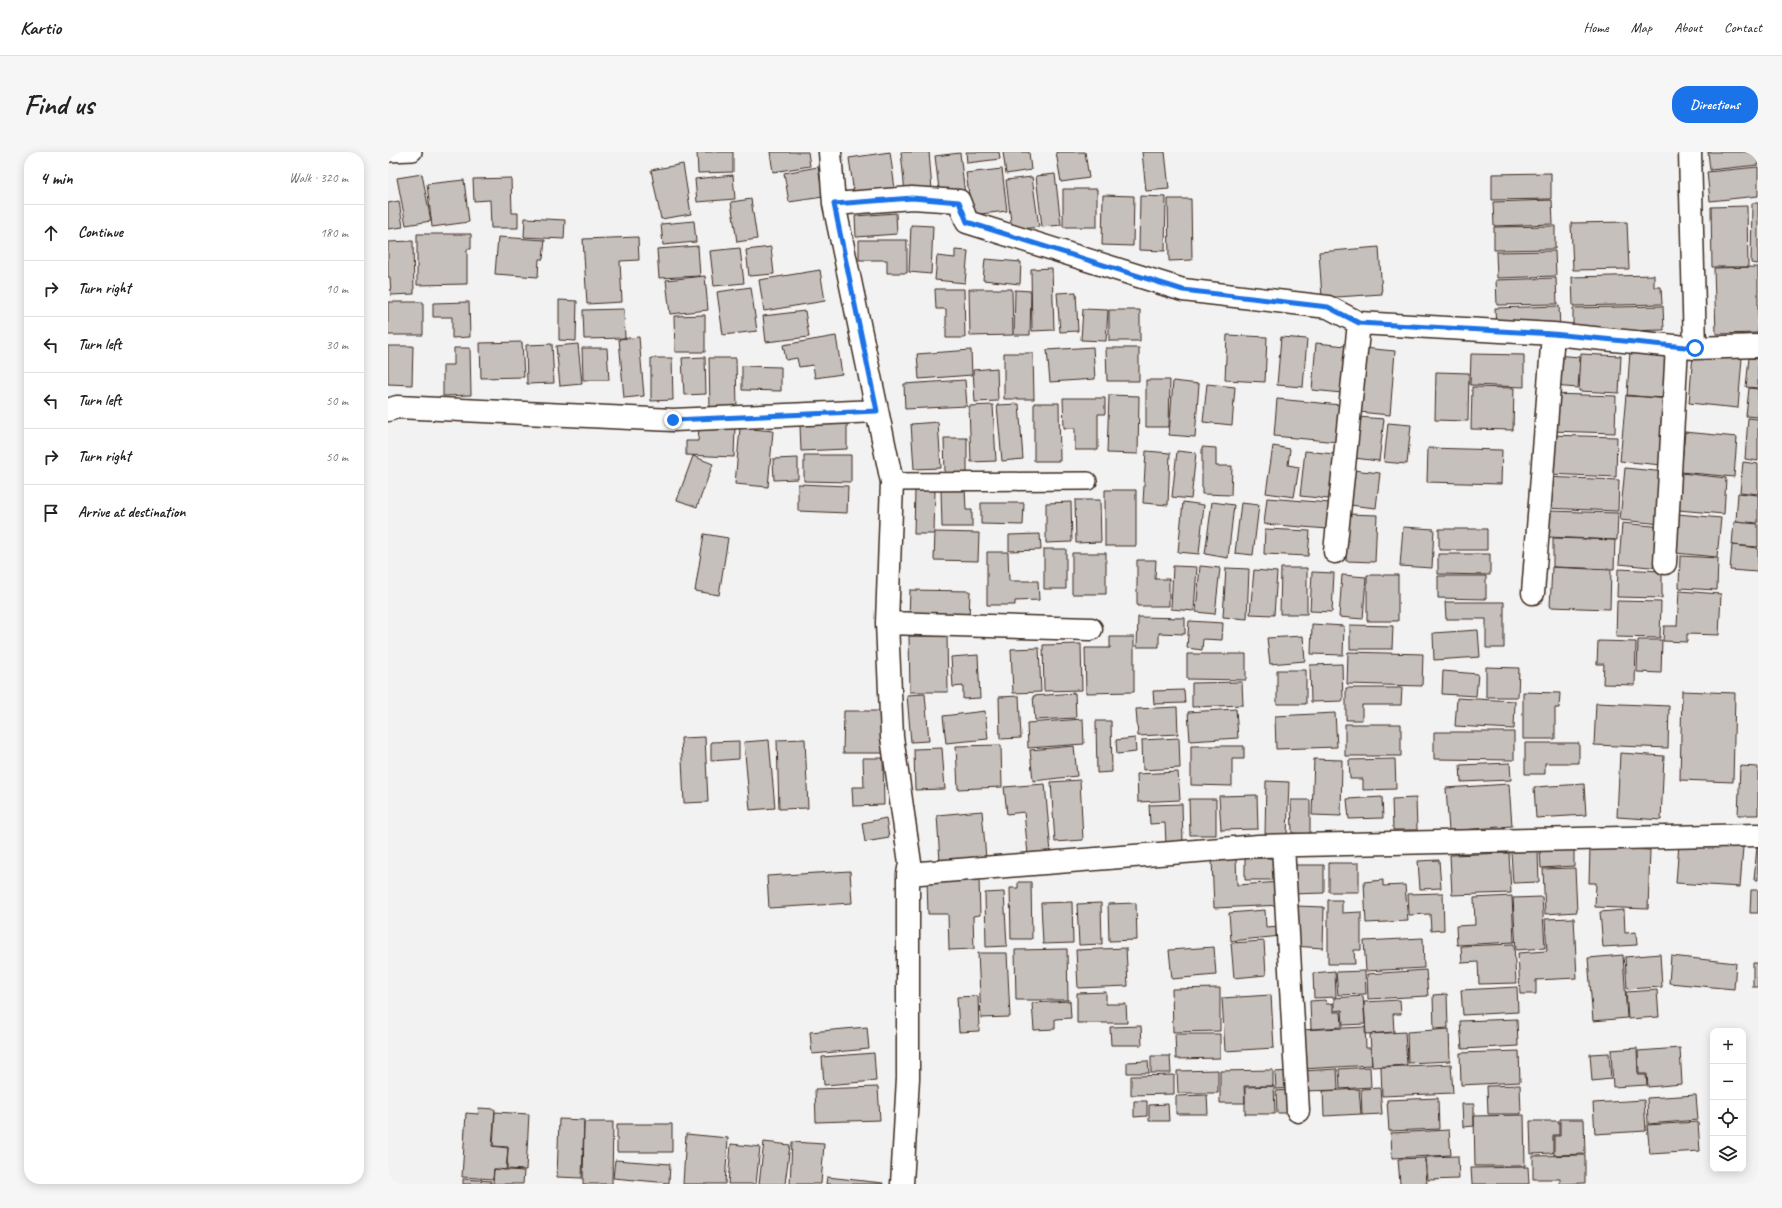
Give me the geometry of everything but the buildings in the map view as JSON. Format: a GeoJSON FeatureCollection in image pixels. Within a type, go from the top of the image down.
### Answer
{"type":"FeatureCollection","features":[{"type":"Feature","properties":{"kind":"street"},"geometry":{"type":"LineString","coordinates":[[830,152],[834,204],[892,482],[887,623],[892,737],[910,863],[908,874],[908,1078],[902,1184]]}},
{"type":"Feature","properties":{"kind":"street"},"geometry":{"type":"LineString","coordinates":[[1666,563],[1686,347],[1690,152]]}},
{"type":"Feature","properties":{"kind":"street"},"geometry":{"type":"LineString","coordinates":[[834,204],[912,198],[959,202],[967,222],[1183,290],[1328,307],[1359,323],[1553,334],[1686,347],[1758,346]]}},
{"type":"Feature","properties":{"kind":"street"},"geometry":{"type":"LineString","coordinates":[[1335,552],[1359,323]]}},
{"type":"Feature","properties":{"kind":"street"},"geometry":{"type":"LineString","coordinates":[[1533,593],[1553,334]]}},
{"type":"Feature","properties":{"kind":"street"},"geometry":{"type":"LineString","coordinates":[[388,410],[397,407],[673,420],[877,411]]}},
{"type":"Feature","properties":{"kind":"street"},"geometry":{"type":"LineString","coordinates":[[887,623],[1091,629]]}},
{"type":"Feature","properties":{"kind":"street"},"geometry":{"type":"LineString","coordinates":[[908,874],[1251,847],[1758,835]]}},
{"type":"Feature","properties":{"kind":"street"},"geometry":{"type":"LineString","coordinates":[[1283,846],[1298,1111]]}},
{"type":"Feature","properties":{"kind":"lane"},"geometry":{"type":"LineString","coordinates":[[388,153],[412,152]]}},
{"type":"Feature","properties":{"kind":"lane"},"geometry":{"type":"LineString","coordinates":[[892,482],[1088,481]]}},
{"type":"Feature","properties":{"kind":"route"},"geometry":{"type":"LineString","coordinates":[[673,420],[877,411],[845,250],[834,204],[912,198],[959,202],[967,222],[1183,290],[1328,307],[1359,323],[1510,333],[1553,334],[1695,348]]}}]}
